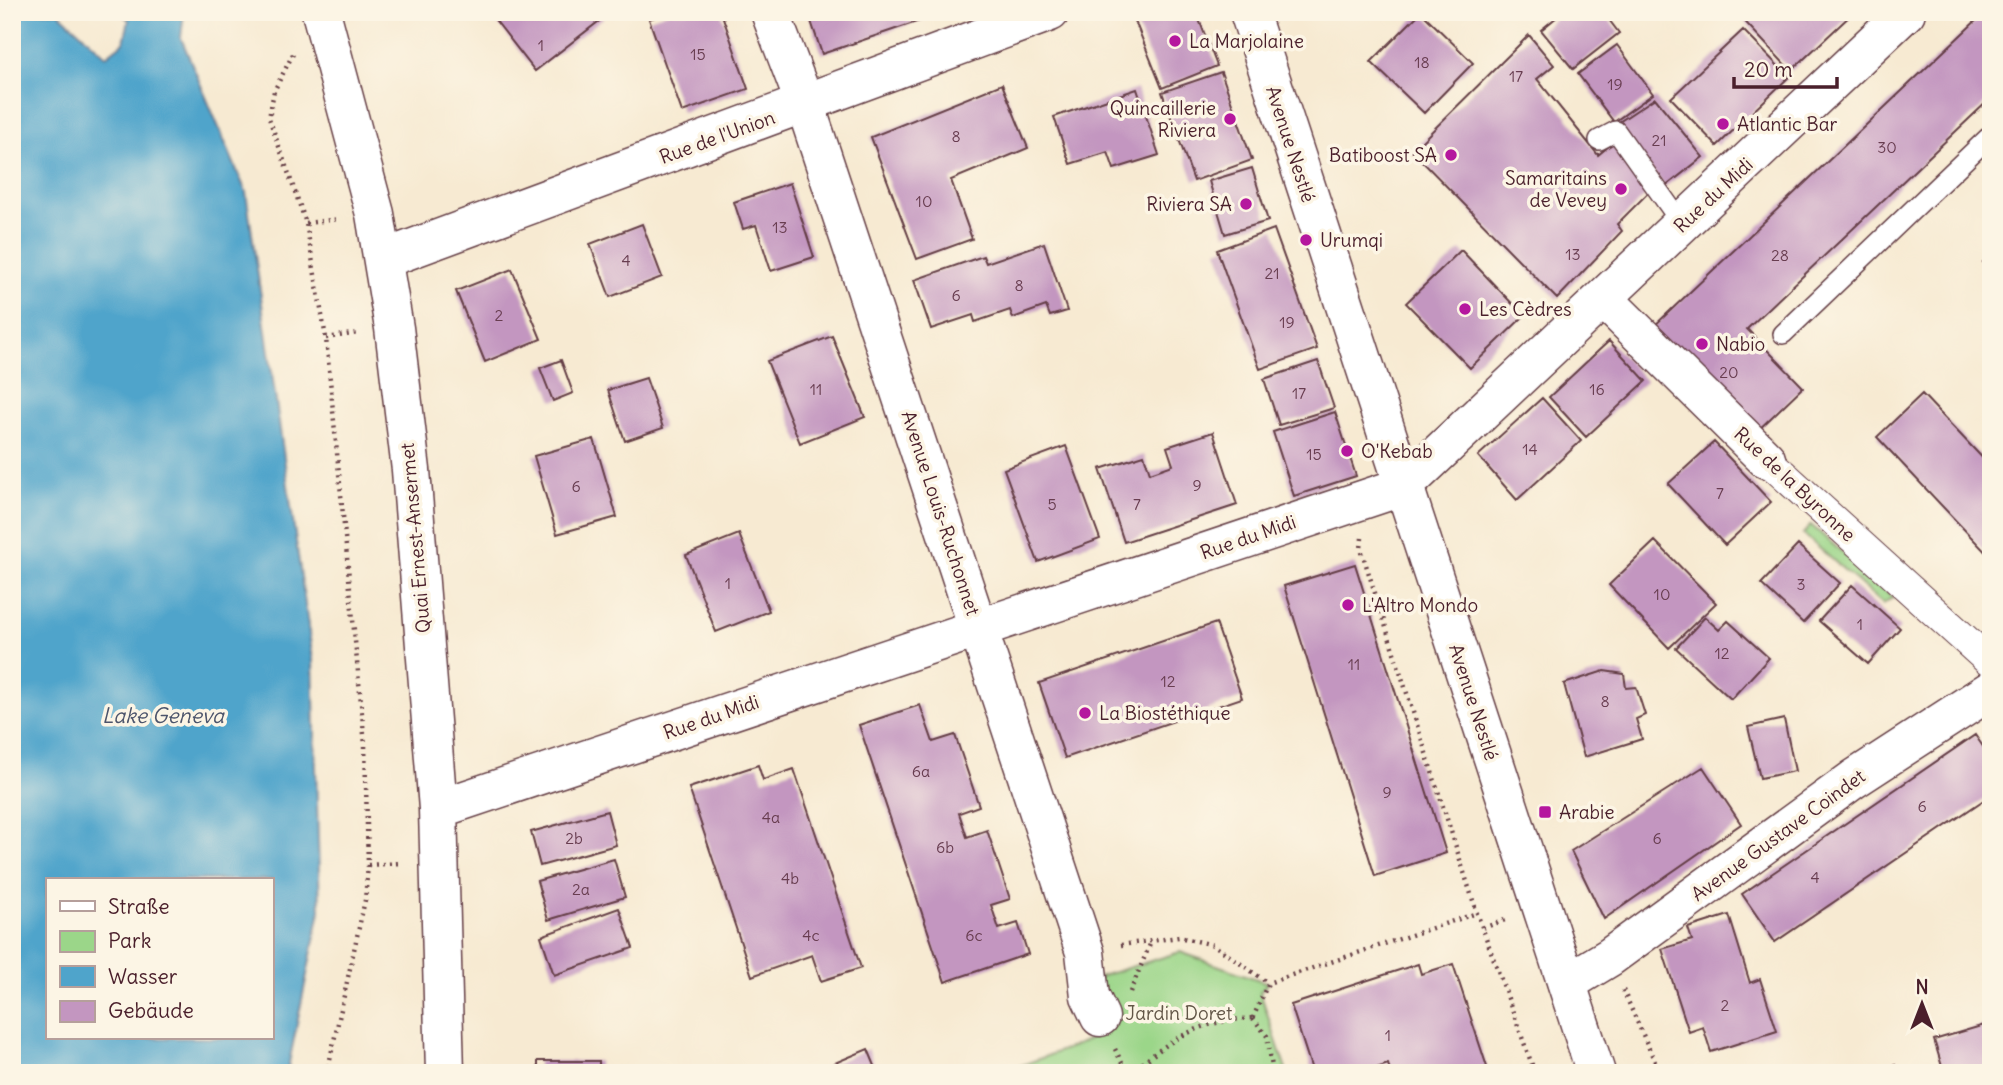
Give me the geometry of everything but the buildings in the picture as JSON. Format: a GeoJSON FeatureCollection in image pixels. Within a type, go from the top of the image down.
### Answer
{"type":"FeatureCollection","features":[{"type":"Feature","properties":{"kind":"street","name":"Quai Ernest-Ansermet"},"geometry":{"type":"LineString","coordinates":[[321,12],[372,201],[384,259],[411,470],[438,809],[445,1073]]}},
{"type":"Feature","properties":{"kind":"street","name":"Avenue Louis-Ruchonnet"},"geometry":{"type":"LineString","coordinates":[[770,12],[805,104],[1085,952],[1090,996],[1100,1017]]}},
{"type":"Feature","properties":{"kind":"street","name":"Rue de l'Union"},"geometry":{"type":"LineString","coordinates":[[384,259],[1050,12]]}},
{"type":"Feature","properties":{"kind":"street","name":"Avenue Nestlé"},"geometry":{"type":"LineString","coordinates":[[1249,12],[1596,1073]]}},
{"type":"Feature","properties":{"kind":"street","name":"Rue du Midi"},"geometry":{"type":"LineString","coordinates":[[438,809],[1404,486],[1906,12]]}},
{"type":"Feature","properties":{"kind":"street","name":"Rue de la Byronne"},"geometry":{"type":"LineString","coordinates":[[1604,299],[1766,459],[1991,663]]}},
{"type":"Feature","properties":{"kind":"street","name":"Avenue Gustave Coindet"},"geometry":{"type":"LineString","coordinates":[[1567,983],[1609,957],[1854,779],[1991,690]]}},
{"type":"Feature","properties":{"kind":"lane"},"geometry":{"type":"LineString","coordinates":[[1599,140],[1616,131],[1682,224]]}},
{"type":"Feature","properties":{"kind":"lane"},"geometry":{"type":"LineString","coordinates":[[1783,334],[1991,135]]}},
{"type":"Feature","properties":{"kind":"path"},"geometry":{"type":"LineString","coordinates":[[298,46],[274,91],[269,118],[306,223],[326,338],[365,745],[368,865],[365,900],[327,1073]]}},
{"type":"Feature","properties":{"kind":"path"},"geometry":{"type":"LineString","coordinates":[[326,338],[358,333]]}},
{"type":"Feature","properties":{"kind":"path"},"geometry":{"type":"LineString","coordinates":[[1363,529],[1361,549],[1477,913],[1535,1073]]}},
{"type":"Feature","properties":{"kind":"path"},"geometry":{"type":"LineString","coordinates":[[368,865],[406,863]]}},
{"type":"Feature","properties":{"kind":"path"},"geometry":{"type":"LineString","coordinates":[[1253,1018],[1268,983],[1477,913]]}},
{"type":"Feature","properties":{"kind":"path"},"geometry":{"type":"LineString","coordinates":[[1483,928],[1518,915]]}},
{"type":"Feature","properties":{"kind":"path"},"geometry":{"type":"LineString","coordinates":[[1085,952],[1179,937],[1214,945],[1268,983]]}},
{"type":"Feature","properties":{"kind":"path"},"geometry":{"type":"LineString","coordinates":[[1621,986],[1660,1073]]}},
{"type":"Feature","properties":{"kind":"path"},"geometry":{"type":"LineString","coordinates":[[1132,1073],[1176,1037],[1224,1019],[1253,1018]]}},
{"type":"Feature","properties":{"kind":"path"},"geometry":{"type":"LineString","coordinates":[[1253,1018],[1267,1036],[1273,1073]]}},
{"type":"Feature","properties":{"kind":"green space"},"geometry":{"type":"Polygon","coordinates":[[[1811,525],[1893,597],[1883,604],[1803,534],[1811,525]]]}},
{"type":"Feature","properties":{"kind":"green space","name":"Jardin Doret"},"geometry":{"type":"Polygon","coordinates":[[[1180,952],[1268,983],[1260,992],[1287,1073],[1001,1073],[1079,1044],[1112,1027],[1098,977],[1180,952]]]}},
{"type":"Feature","properties":{"kind":"water","name":"Lake Geneva"},"geometry":{"type":"Polygon","coordinates":[[[12,12],[58,12],[106,56],[124,42],[129,20],[120,12],[184,12],[181,38],[246,192],[313,660],[320,911],[287,1073],[12,1073],[12,12]]]}},
{"type":"Feature","properties":{"kind":"place","name":"La Marjolaine"},"geometry":{"type":"Point","coordinates":[1175,41]}},
{"type":"Feature","properties":{"kind":"place","name":"Quincaillerie Riviera"},"geometry":{"type":"Point","coordinates":[1230,119]}},
{"type":"Feature","properties":{"kind":"place","name":"Atlantic Bar"},"geometry":{"type":"Point","coordinates":[1723,124]}},
{"type":"Feature","properties":{"kind":"place","name":"Batiboost SA"},"geometry":{"type":"Point","coordinates":[1451,155]}},
{"type":"Feature","properties":{"kind":"place","name":"Samaritains de Vevey"},"geometry":{"type":"Point","coordinates":[1621,189]}},
{"type":"Feature","properties":{"kind":"place","name":"Riviera SA"},"geometry":{"type":"Point","coordinates":[1246,204]}},
{"type":"Feature","properties":{"kind":"place","name":"Urumqi"},"geometry":{"type":"Point","coordinates":[1306,240]}},
{"type":"Feature","properties":{"kind":"place","name":"Les Cèdres"},"geometry":{"type":"Point","coordinates":[1465,309]}},
{"type":"Feature","properties":{"kind":"place","name":"Nabio"},"geometry":{"type":"Point","coordinates":[1702,344]}},
{"type":"Feature","properties":{"kind":"place","name":"O'Kebab"},"geometry":{"type":"Point","coordinates":[1347,451]}},
{"type":"Feature","properties":{"kind":"place","name":"L'Altro Mondo"},"geometry":{"type":"Point","coordinates":[1348,605]}},
{"type":"Feature","properties":{"kind":"place","name":"La Biostéthique"},"geometry":{"type":"Point","coordinates":[1085,713]}},
{"type":"Feature","properties":{"kind":"place","name":"Arabie"},"geometry":{"type":"Point","coordinates":[1545,812]}}]}
